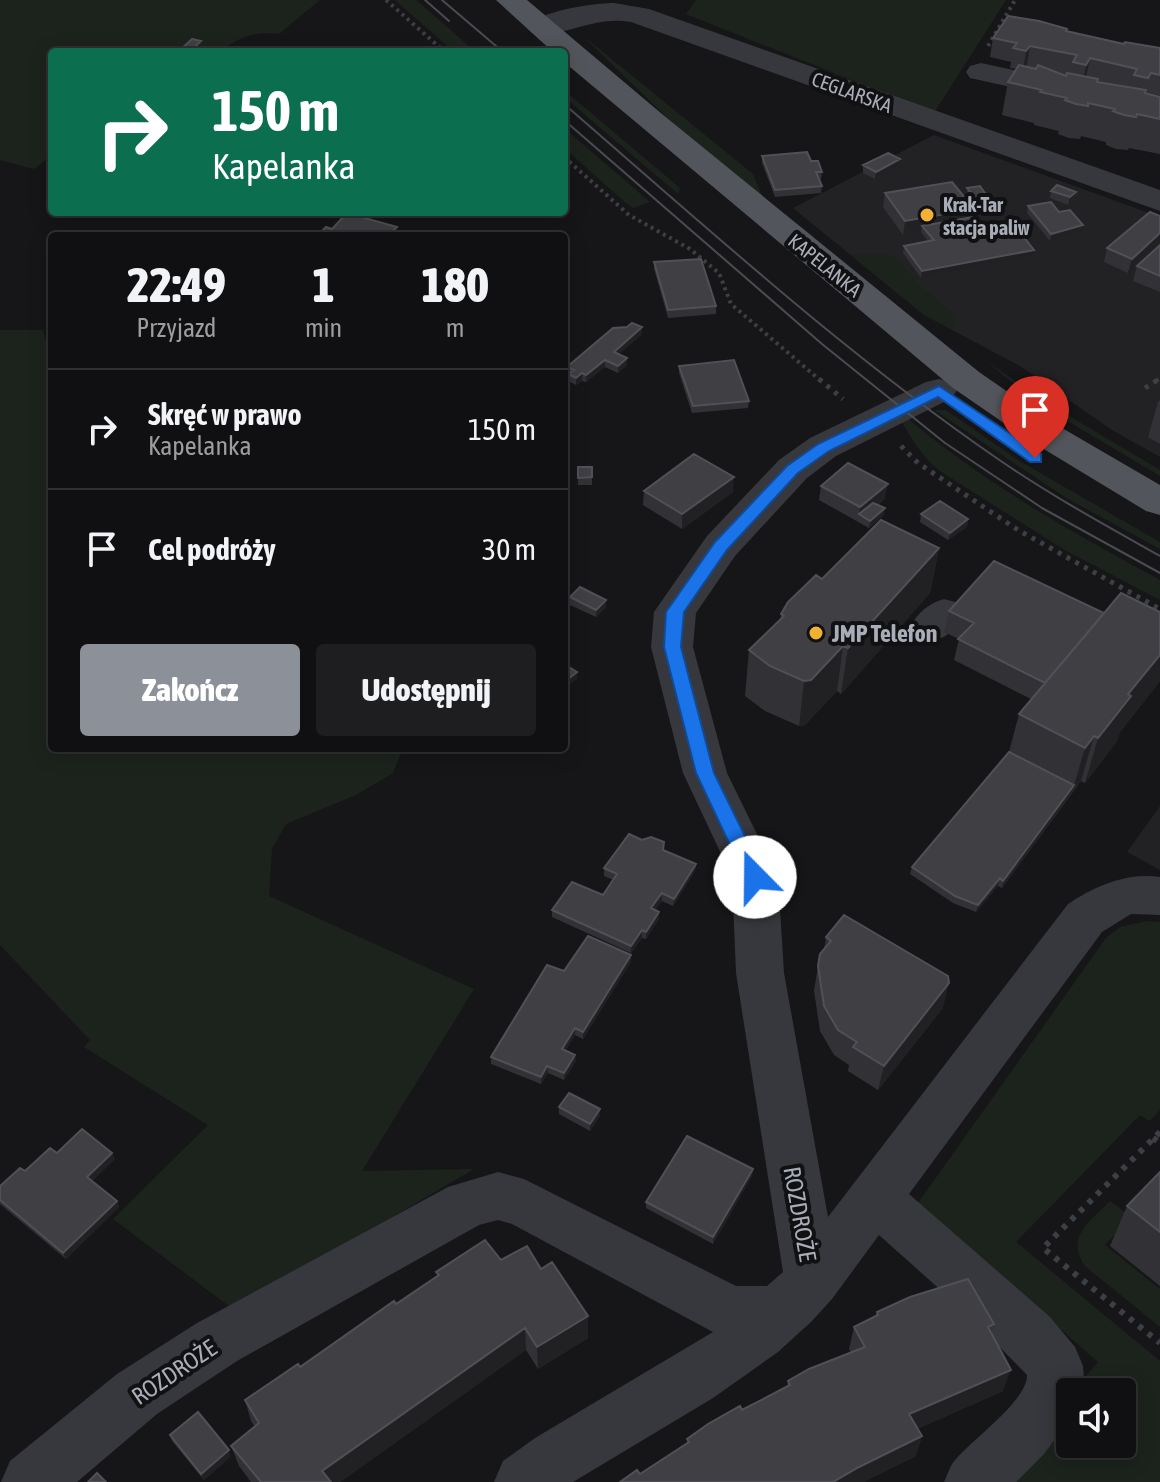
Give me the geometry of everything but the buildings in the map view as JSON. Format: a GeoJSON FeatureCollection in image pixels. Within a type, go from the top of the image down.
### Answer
{"type":"FeatureCollection","features":[{"type":"Feature","properties":{"kind":"main road","name":"KAPELANKA"},"geometry":{"type":"LineString","coordinates":[[497,4],[539,39]]}},
{"type":"Feature","properties":{"kind":"main road","name":"KAPELANKA"},"geometry":{"type":"LineString","coordinates":[[568,62],[966,380],[1037,429],[1160,502]]}},
{"type":"Feature","properties":{"kind":"main road","name":"KAPELANKA"},"geometry":{"type":"LineString","coordinates":[[568,79],[939,390],[1035,458],[1160,529]]}},
{"type":"Feature","properties":{"kind":"street","name":"CEGLARSKA"},"geometry":{"type":"LineString","coordinates":[[539,39],[600,10],[620,10],[1160,201]]}},
{"type":"Feature","properties":{"kind":"street"},"geometry":{"type":"LineString","coordinates":[[981,72],[1160,111]]}},
{"type":"Feature","properties":{"kind":"street","name":"ROZDROŻE"},"geometry":{"type":"LineString","coordinates":[[31,1482],[137,1394],[217,1342],[429,1223],[482,1198],[498,1196],[524,1203],[720,1310],[757,1315],[802,1291],[760,973],[755,877],[705,773],[672,647],[675,612],[721,546],[793,469],[823,447],[939,390]]}},
{"type":"Feature","properties":{"kind":"street"},"geometry":{"type":"LineString","coordinates":[[524,1482],[575,1447],[731,1355],[765,1329],[802,1291],[1085,918],[1110,900],[1151,894],[1160,896]]}},
{"type":"Feature","properties":{"kind":"street"},"geometry":{"type":"LineString","coordinates":[[874,1197],[983,1292],[1030,1336],[1055,1366],[1056,1391],[1023,1434],[974,1482]]}},
{"type":"Feature","properties":{"kind":"path"},"geometry":{"type":"LineString","coordinates":[[386,0],[440,48]]}},
{"type":"Feature","properties":{"kind":"path"},"geometry":{"type":"LineString","coordinates":[[1014,26],[1000,23],[1015,0]]}},
{"type":"Feature","properties":{"kind":"path"},"geometry":{"type":"LineString","coordinates":[[1145,388],[1160,378]]}},
{"type":"Feature","properties":{"kind":"path"},"geometry":{"type":"LineString","coordinates":[[1160,1132],[1043,1248],[1160,1343]]}},
{"type":"Feature","properties":{"kind":"path"},"geometry":{"type":"LineString","coordinates":[[1153,1138],[1160,1143]]}},
{"type":"Feature","properties":{"kind":"shaded area"},"geometry":{"type":"Polygon","coordinates":[[[0,0],[320,0],[279,34],[248,36],[226,48],[48,48],[48,158],[34,169],[0,160],[0,0]]]}},
{"type":"Feature","properties":{"kind":"shaded area"},"geometry":{"type":"Polygon","coordinates":[[[395,0],[416,0],[471,48],[449,48],[395,0]]]}},
{"type":"Feature","properties":{"kind":"shaded area"},"geometry":{"type":"Polygon","coordinates":[[[696,0],[1006,0],[934,113],[686,14],[696,0]]]}},
{"type":"Feature","properties":{"kind":"shaded area"},"geometry":{"type":"Polygon","coordinates":[[[582,35],[753,174],[763,198],[814,237],[805,234],[690,140],[582,35]]]}},
{"type":"Feature","properties":{"kind":"shaded area"},"geometry":{"type":"Polygon","coordinates":[[[568,93],[680,188],[678,194],[568,100],[568,93]]]}},
{"type":"Feature","properties":{"kind":"shaded area"},"geometry":{"type":"Polygon","coordinates":[[[568,131],[650,202],[633,208],[568,152],[568,131]]]}},
{"type":"Feature","properties":{"kind":"shaded area"},"geometry":{"type":"Polygon","coordinates":[[[934,135],[1160,217],[1160,457],[1112,430],[1020,366],[924,315],[793,208],[934,135]]]}},
{"type":"Feature","properties":{"kind":"shaded area"},"geometry":{"type":"Polygon","coordinates":[[[883,254],[897,258],[919,285],[952,312],[956,318],[953,329],[924,315],[851,255],[883,254]]]}},
{"type":"Feature","properties":{"kind":"shaded area"},"geometry":{"type":"Polygon","coordinates":[[[0,330],[43,330],[48,349],[48,752],[401,752],[393,773],[356,795],[286,824],[272,849],[269,896],[474,989],[362,1171],[474,1169],[234,1310],[113,1219],[208,1125],[84,1047],[90,1040],[0,945],[0,330]]]}},
{"type":"Feature","properties":{"kind":"shaded area"},"geometry":{"type":"Polygon","coordinates":[[[985,360],[1044,401],[1160,470],[1160,476],[1037,403],[985,360]]]}},
{"type":"Feature","properties":{"kind":"shaded area"},"geometry":{"type":"Polygon","coordinates":[[[934,410],[946,410],[1021,462],[1160,542],[1160,549],[1068,499],[934,410]]]}},
{"type":"Feature","properties":{"kind":"shaded area"},"geometry":{"type":"Polygon","coordinates":[[[906,417],[997,485],[1160,580],[1160,600],[1063,549],[940,471],[909,434],[900,419],[906,417]]]}},
{"type":"Feature","properties":{"kind":"shaded area"},"geometry":{"type":"Polygon","coordinates":[[[1160,806],[1160,870],[1127,852],[1160,806]]]}},
{"type":"Feature","properties":{"kind":"shaded area"},"geometry":{"type":"Polygon","coordinates":[[[1147,921],[1160,922],[1160,1110],[1149,1121],[1140,1115],[1016,1242],[1160,1361],[1160,1482],[994,1482],[1056,1411],[1056,1458],[1136,1458],[1136,1378],[1084,1378],[1098,1362],[918,1203],[1106,938],[1120,927],[1147,921]]]}},
{"type":"Feature","properties":{"kind":"shaded area"},"geometry":{"type":"Polygon","coordinates":[[[1110,1201],[1131,1217],[1105,1245],[1160,1289],[1160,1327],[1085,1266],[1080,1255],[1078,1246],[1082,1230],[1110,1201]]]}},
{"type":"Feature","properties":{"kind":"tram line"},"geometry":{"type":"LineString","coordinates":[[425,0],[449,21]]}},
{"type":"Feature","properties":{"kind":"tram line"},"geometry":{"type":"LineString","coordinates":[[442,0],[498,48]]}},
{"type":"Feature","properties":{"kind":"tram line"},"geometry":{"type":"LineString","coordinates":[[568,107],[776,288],[885,376],[1018,472],[1160,556]]}},
{"type":"Feature","properties":{"kind":"tram line"},"geometry":{"type":"LineString","coordinates":[[568,123],[822,344],[945,443],[1042,508],[1160,573]]}},
{"type":"Feature","properties":{"kind":"place","name":"Krak-Tar stacja paliw"},"geometry":{"type":"Point","coordinates":[927,215]}},
{"type":"Feature","properties":{"kind":"place","name":"JMP Telefon"},"geometry":{"type":"Point","coordinates":[816,633]}},
{"type":"Feature","properties":{"kind":"route"},"geometry":{"type":"LineString","coordinates":[[755,877],[705,773],[672,647],[675,612],[695,580],[721,546],[793,469],[823,447],[939,390],[1035,458]]}}]}
